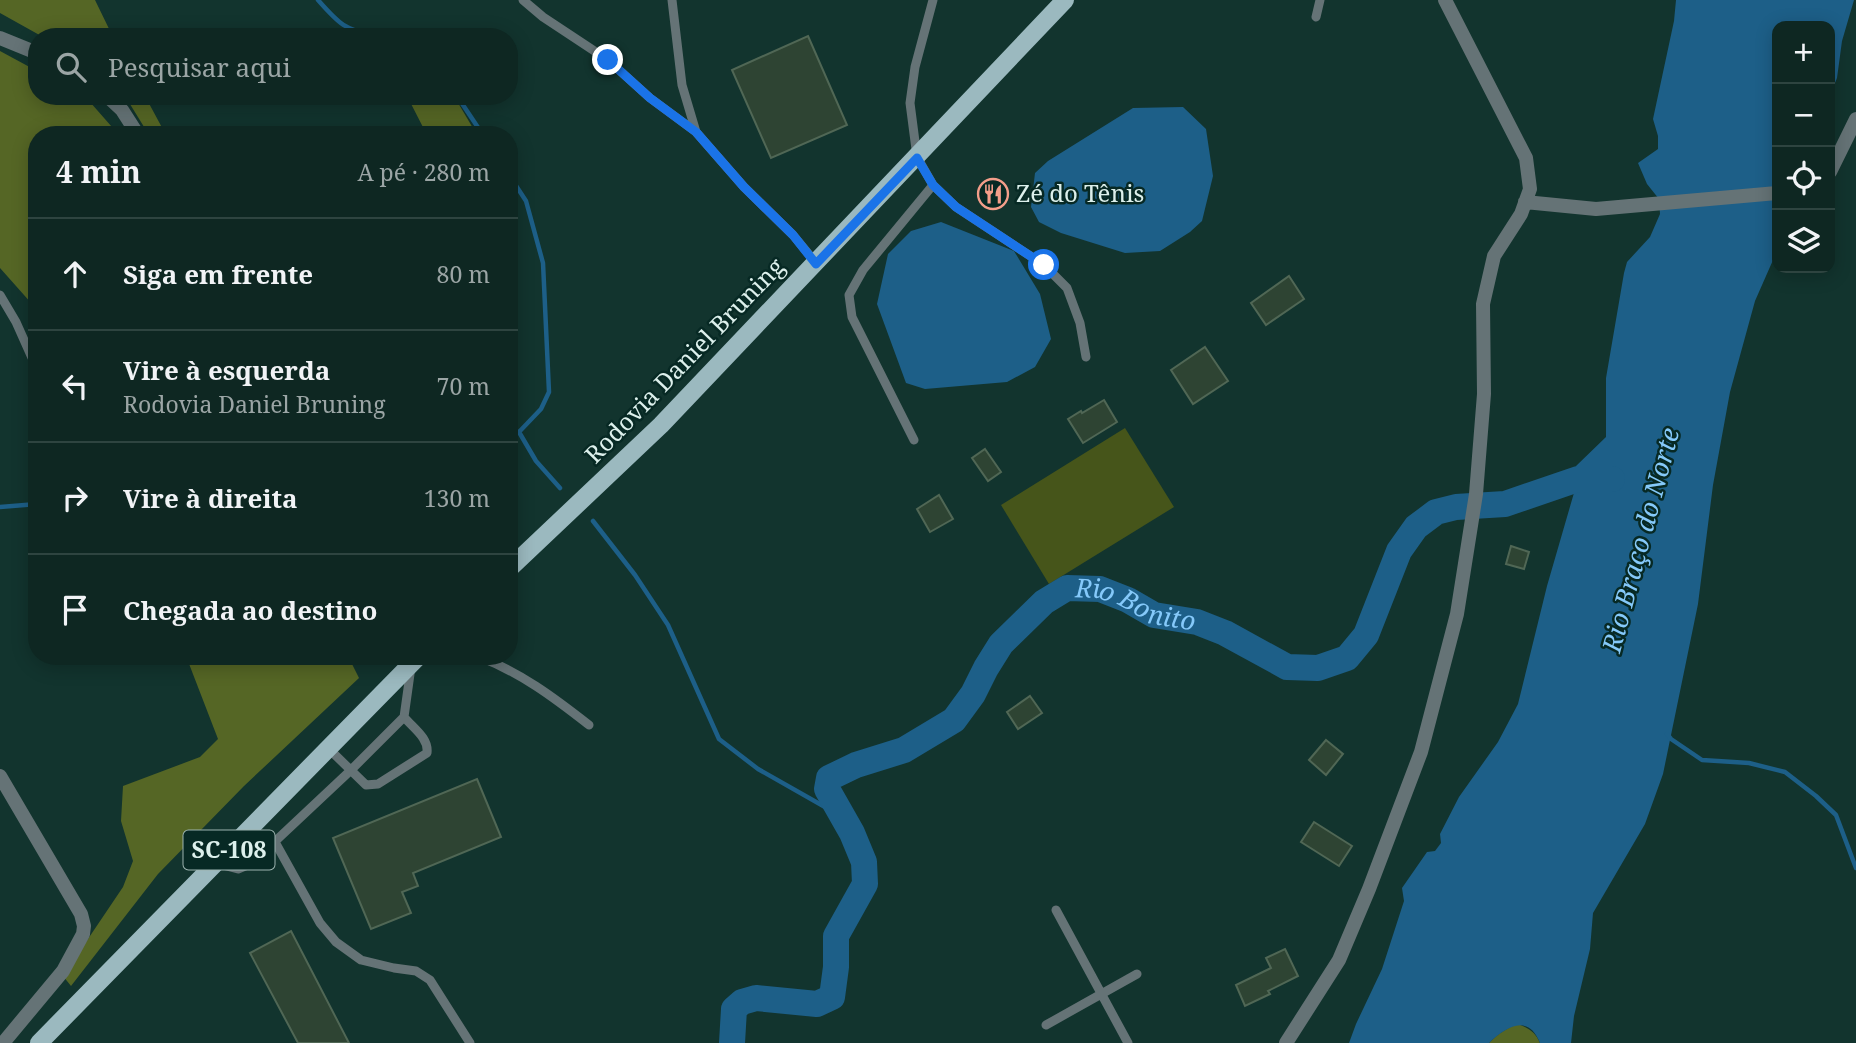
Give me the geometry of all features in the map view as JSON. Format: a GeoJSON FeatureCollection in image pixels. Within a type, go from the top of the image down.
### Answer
{"type":"FeatureCollection","features":[{"type":"Feature","properties":{"kind":"main road","name":"Rodovia Daniel Bruning"},"geometry":{"type":"LineString","coordinates":[[518,560],[661,425],[1065,0]]}},
{"type":"Feature","properties":{"kind":"main road","name":"SC-108"},"geometry":{"type":"LineString","coordinates":[[39,1043],[410,665]]}},
{"type":"Feature","properties":{"kind":"street"},"geometry":{"type":"LineString","coordinates":[[1286,1043],[1339,960],[1421,752],[1457,614],[1476,494],[1484,394],[1483,304],[1494,256],[1521,214],[1530,189],[1526,158],[1445,0]]}},
{"type":"Feature","properties":{"kind":"street"},"geometry":{"type":"LineString","coordinates":[[0,38],[28,49]]}},
{"type":"Feature","properties":{"kind":"street"},"geometry":{"type":"LineString","coordinates":[[117,105],[132,126]]}},
{"type":"Feature","properties":{"kind":"street"},"geometry":{"type":"LineString","coordinates":[[1835,162],[1856,119]]}},
{"type":"Feature","properties":{"kind":"street"},"geometry":{"type":"LineString","coordinates":[[1525,202],[1596,209],[1772,192]]}},
{"type":"Feature","properties":{"kind":"street"},"geometry":{"type":"LineString","coordinates":[[0,776],[81,914],[85,926],[63,971],[8,1041]]}},
{"type":"Feature","properties":{"kind":"lane"},"geometry":{"type":"LineString","coordinates":[[523,0],[543,17],[608,60],[650,98],[696,132],[744,187],[793,235],[816,264]]}},
{"type":"Feature","properties":{"kind":"lane"},"geometry":{"type":"LineString","coordinates":[[673,0],[682,85],[696,132]]}},
{"type":"Feature","properties":{"kind":"lane"},"geometry":{"type":"LineString","coordinates":[[933,0],[915,67],[910,103],[917,158],[933,185],[956,207],[1044,265],[1067,288],[1080,323],[1086,357]]}},
{"type":"Feature","properties":{"kind":"lane"},"geometry":{"type":"LineString","coordinates":[[1316,17],[1320,0]]}},
{"type":"Feature","properties":{"kind":"lane"},"geometry":{"type":"LineString","coordinates":[[915,440],[852,317],[849,295],[863,270],[933,185]]}},
{"type":"Feature","properties":{"kind":"lane"},"geometry":{"type":"LineString","coordinates":[[0,295],[28,349]]}},
{"type":"Feature","properties":{"kind":"lane"},"geometry":{"type":"LineString","coordinates":[[215,863],[238,869],[252,863],[350,771],[404,717],[414,665]]}},
{"type":"Feature","properties":{"kind":"lane"},"geometry":{"type":"LineString","coordinates":[[499,665],[546,692],[589,724]]}},
{"type":"Feature","properties":{"kind":"lane"},"geometry":{"type":"LineString","coordinates":[[328,748],[366,785],[378,784],[427,753],[426,741],[404,717]]}},
{"type":"Feature","properties":{"kind":"lane"},"geometry":{"type":"LineString","coordinates":[[275,842],[320,923],[336,942],[361,960],[416,971],[430,980],[470,1043]]}},
{"type":"Feature","properties":{"kind":"lane"},"geometry":{"type":"LineString","coordinates":[[1056,910],[1128,1043]]}},
{"type":"Feature","properties":{"kind":"lane"},"geometry":{"type":"LineString","coordinates":[[1046,1025],[1137,974]]}},
{"type":"Feature","properties":{"kind":"green space"},"geometry":{"type":"Polygon","coordinates":[[[0,0],[95,0],[109,28],[28,29],[0,13],[0,0]]]}},
{"type":"Feature","properties":{"kind":"green space"},"geometry":{"type":"Polygon","coordinates":[[[0,51],[28,66],[28,105],[93,105],[111,126],[28,126],[28,300],[0,268],[0,51]]]}},
{"type":"Feature","properties":{"kind":"green space"},"geometry":{"type":"Polygon","coordinates":[[[131,105],[150,105],[161,126],[143,126],[131,105]]]}},
{"type":"Feature","properties":{"kind":"green space"},"geometry":{"type":"Polygon","coordinates":[[[412,105],[459,105],[472,126],[422,126],[412,105]]]}},
{"type":"Feature","properties":{"kind":"green space"},"geometry":{"type":"Polygon","coordinates":[[[1125,428],[1174,507],[1049,584],[1001,505],[1125,428]]]}},
{"type":"Feature","properties":{"kind":"green space"},"geometry":{"type":"Polygon","coordinates":[[[189,665],[352,665],[359,678],[244,786],[158,874],[71,986],[63,976],[123,887],[133,861],[121,821],[123,786],[200,757],[218,739],[189,665]]]}},
{"type":"Feature","properties":{"kind":"green space"},"geometry":{"type":"Polygon","coordinates":[[[1518,1024],[1532,1031],[1540,1043],[1489,1043],[1502,1032],[1518,1024]]]}},
{"type":"Feature","properties":{"kind":"water","name":"Rio Braço do Norte"},"geometry":{"type":"Polygon","coordinates":[[[1676,0],[1854,0],[1842,41],[1835,83],[1835,21],[1772,21],[1772,262],[1755,301],[1730,392],[1713,485],[1698,604],[1663,774],[1645,824],[1593,913],[1590,949],[1574,1016],[1571,1043],[1540,1043],[1529,1028],[1516,1026],[1502,1032],[1489,1043],[1349,1043],[1382,969],[1404,901],[1402,888],[1427,852],[1435,851],[1441,843],[1440,834],[1459,797],[1498,742],[1518,704],[1547,586],[1578,479],[1576,466],[1606,437],[1606,378],[1624,273],[1627,262],[1650,237],[1660,214],[1659,199],[1647,184],[1638,163],[1658,149],[1658,136],[1653,119],[1676,0]]]}},
{"type":"Feature","properties":{"kind":"water"},"geometry":{"type":"Polygon","coordinates":[[[1183,107],[1206,129],[1213,176],[1202,221],[1190,232],[1160,251],[1125,253],[1061,233],[1039,222],[1031,207],[1035,173],[1048,161],[1133,108],[1183,107]]]}},
{"type":"Feature","properties":{"kind":"water"},"geometry":{"type":"Polygon","coordinates":[[[941,222],[1014,251],[1040,294],[1051,339],[1035,367],[1007,382],[925,389],[906,383],[877,304],[888,254],[911,231],[941,222]]]}},
{"type":"Feature","properties":{"kind":"building"},"geometry":{"type":"Polygon","coordinates":[[[808,36],[847,125],[771,158],[732,70],[808,36]]]}},
{"type":"Feature","properties":{"kind":"building"},"geometry":{"type":"Polygon","coordinates":[[[1289,276],[1304,299],[1266,325],[1251,303],[1289,276]]]}},
{"type":"Feature","properties":{"kind":"building"},"geometry":{"type":"Polygon","coordinates":[[[1205,347],[1228,381],[1193,404],[1171,370],[1205,347]]]}},
{"type":"Feature","properties":{"kind":"building"},"geometry":{"type":"Polygon","coordinates":[[[1104,400],[1117,422],[1083,443],[1068,419],[1104,400]]]}},
{"type":"Feature","properties":{"kind":"building"},"geometry":{"type":"Polygon","coordinates":[[[985,449],[1001,472],[988,481],[972,458],[985,449]]]}},
{"type":"Feature","properties":{"kind":"building"},"geometry":{"type":"Polygon","coordinates":[[[939,495],[953,519],[930,532],[917,509],[939,495]]]}},
{"type":"Feature","properties":{"kind":"building"},"geometry":{"type":"Polygon","coordinates":[[[1511,546],[1529,552],[1524,569],[1506,564],[1511,546]]]}},
{"type":"Feature","properties":{"kind":"building"},"geometry":{"type":"Polygon","coordinates":[[[1030,696],[1042,713],[1018,729],[1007,712],[1030,696]]]}},
{"type":"Feature","properties":{"kind":"building"},"geometry":{"type":"Polygon","coordinates":[[[1326,740],[1343,754],[1326,775],[1309,760],[1326,740]]]}},
{"type":"Feature","properties":{"kind":"building"},"geometry":{"type":"Polygon","coordinates":[[[477,779],[501,837],[413,873],[418,886],[402,892],[411,913],[371,929],[333,838],[477,779]]]}},
{"type":"Feature","properties":{"kind":"building"},"geometry":{"type":"Polygon","coordinates":[[[1314,822],[1352,846],[1339,866],[1301,842],[1314,822]]]}},
{"type":"Feature","properties":{"kind":"building"},"geometry":{"type":"Polygon","coordinates":[[[291,931],[349,1043],[298,1043],[250,953],[291,931]]]}},
{"type":"Feature","properties":{"kind":"building"},"geometry":{"type":"Polygon","coordinates":[[[1285,949],[1298,976],[1245,1006],[1236,985],[1271,968],[1266,958],[1285,949]]]}},
{"type":"Feature","properties":{"kind":"waterway"},"geometry":{"type":"LineString","coordinates":[[318,0],[343,25],[350,28]]}},
{"type":"Feature","properties":{"kind":"waterway"},"geometry":{"type":"LineString","coordinates":[[463,105],[477,126]]}},
{"type":"Feature","properties":{"kind":"waterway"},"geometry":{"type":"LineString","coordinates":[[518,189],[526,201],[543,263],[549,392],[541,409],[519,432]]}},
{"type":"Feature","properties":{"kind":"waterway"},"geometry":{"type":"LineString","coordinates":[[519,432],[536,461],[560,488]]}},
{"type":"Feature","properties":{"kind":"waterway","name":"Rio Bonito"},"geometry":{"type":"LineString","coordinates":[[732,1043],[734,1009],[742,1002],[756,998],[817,1004],[832,997],[836,936],[865,884],[864,862],[852,833],[827,789],[829,778],[856,765],[904,750],[954,720],[973,694],[1001,644],[1044,602],[1067,588],[1100,589],[1128,600],[1154,615],[1197,622],[1225,633],[1287,667],[1318,668],[1347,658],[1366,635],[1399,551],[1416,527],[1436,512],[1456,507],[1505,504],[1578,479],[1612,479]]}},
{"type":"Feature","properties":{"kind":"waterway"},"geometry":{"type":"LineString","coordinates":[[0,507],[28,505]]}},
{"type":"Feature","properties":{"kind":"waterway"},"geometry":{"type":"LineString","coordinates":[[593,521],[635,575],[668,625],[719,739],[758,769],[825,807],[837,806]]}},
{"type":"Feature","properties":{"kind":"waterway"},"geometry":{"type":"LineString","coordinates":[[1667,734],[1702,760],[1749,763],[1785,772],[1836,815],[1856,868]]}},
{"type":"Feature","properties":{"kind":"place","name":"Zé do Tênis"},"geometry":{"type":"Point","coordinates":[993,194]}},
{"type":"Feature","properties":{"kind":"route"},"geometry":{"type":"LineString","coordinates":[[608,60],[650,98],[696,132],[744,187],[793,235],[816,264],[917,158],[933,185],[956,207],[1044,265]]}}]}
